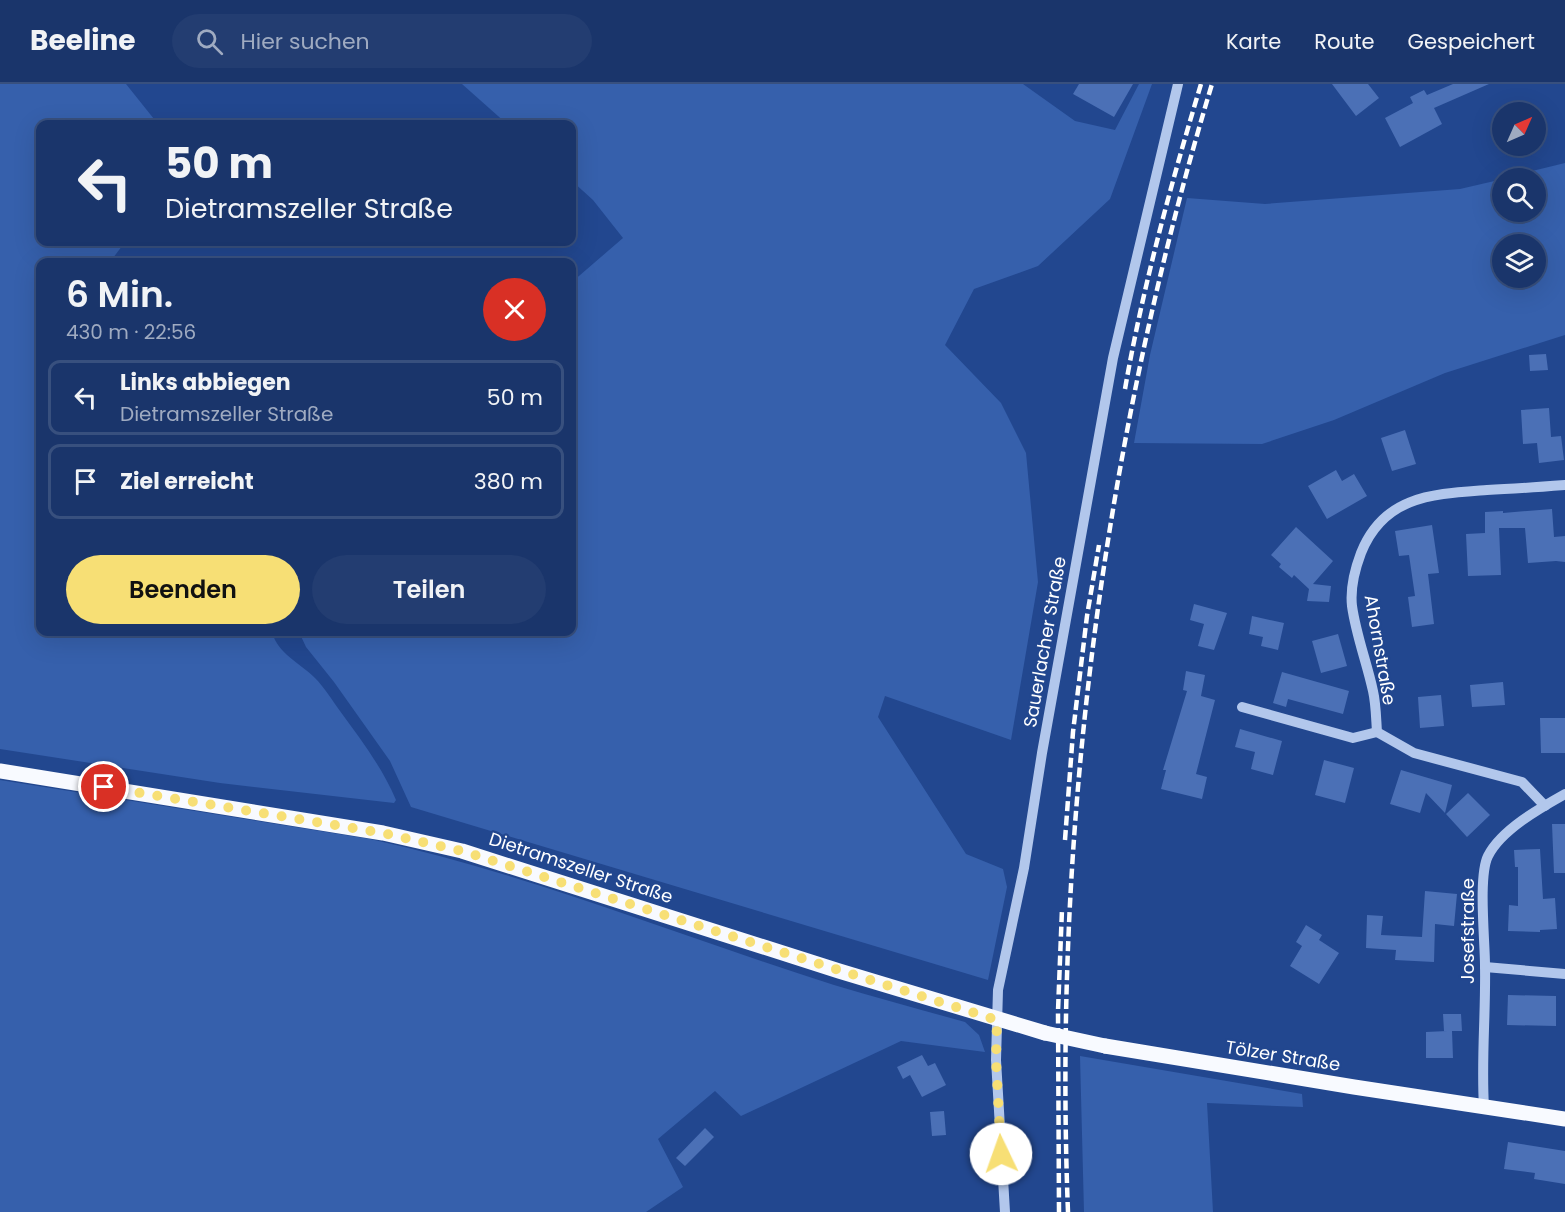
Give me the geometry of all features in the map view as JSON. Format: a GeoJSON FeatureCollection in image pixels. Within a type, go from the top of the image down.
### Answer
{"type":"FeatureCollection","features":[{"type":"Feature","properties":{"kind":"main road","name":"Dietramszeller Straße"},"geometry":{"type":"LineString","coordinates":[[0,771],[383,833],[462,851],[997,1020]]}},
{"type":"Feature","properties":{"kind":"main road","name":"Tölzer Straße"},"geometry":{"type":"LineString","coordinates":[[997,1020],[1105,1046],[1565,1119]]}},
{"type":"Feature","properties":{"kind":"street","name":"Sauerlacher Straße"},"geometry":{"type":"LineString","coordinates":[[1005,1212],[996,1060],[998,990],[1024,868],[1042,753],[1113,358],[1178,84]]}},
{"type":"Feature","properties":{"kind":"street","name":"Ahornstraße"},"geometry":{"type":"LineString","coordinates":[[1377,732],[1374,692],[1352,605],[1356,567],[1364,545],[1374,529],[1396,509],[1433,494],[1565,484]]}},
{"type":"Feature","properties":{"kind":"street","name":"Ahornstraße"},"geometry":{"type":"LineString","coordinates":[[1242,707],[1353,738],[1377,732],[1414,753],[1522,782],[1545,806]]}},
{"type":"Feature","properties":{"kind":"street","name":"Josefstraße"},"geometry":{"type":"LineString","coordinates":[[1484,1107],[1483,874],[1488,856],[1513,828],[1565,794]]}},
{"type":"Feature","properties":{"kind":"street"},"geometry":{"type":"LineString","coordinates":[[1485,967],[1565,974]]}},
{"type":"Feature","properties":{"kind":"shaded area"},"geometry":{"type":"Polygon","coordinates":[[[0,84],[126,84],[155,120],[36,120],[36,246],[122,246],[113,258],[36,258],[36,636],[274,636],[284,652],[322,685],[371,754],[396,800],[394,803],[220,783],[0,749],[0,84]]]}},
{"type":"Feature","properties":{"kind":"shaded area"},"geometry":{"type":"Polygon","coordinates":[[[462,84],[1023,84],[1075,121],[1115,130],[1139,84],[1152,84],[1110,199],[1038,266],[974,289],[945,345],[1001,403],[1026,453],[1038,582],[1011,740],[885,696],[878,717],[966,854],[1003,869],[1007,887],[988,980],[411,807],[390,761],[306,647],[301,636],[576,636],[576,279],[623,238],[593,200],[576,185],[576,120],[502,120],[462,84]]]}},
{"type":"Feature","properties":{"kind":"shaded area"},"geometry":{"type":"Polygon","coordinates":[[[1565,163],[1565,335],[1445,373],[1334,420],[1262,444],[1134,443],[1150,355],[1187,198],[1265,204],[1460,189],[1492,182],[1492,222],[1546,222],[1545,168],[1565,163]]]}},
{"type":"Feature","properties":{"kind":"shaded area"},"geometry":{"type":"Polygon","coordinates":[[[0,780],[370,839],[429,853],[546,888],[834,985],[965,1022],[979,1035],[985,1052],[901,1041],[741,1116],[715,1091],[658,1139],[683,1187],[646,1212],[0,1212],[0,780]]]}},
{"type":"Feature","properties":{"kind":"shaded area"},"geometry":{"type":"Polygon","coordinates":[[[1080,1056],[1302,1094],[1303,1107],[1207,1103],[1213,1212],[1084,1212],[1080,1056]]]}},
{"type":"Feature","properties":{"kind":"building"},"geometry":{"type":"Polygon","coordinates":[[[1079,84],[1133,84],[1114,117],[1073,94],[1079,84]]]}},
{"type":"Feature","properties":{"kind":"building"},"geometry":{"type":"Polygon","coordinates":[[[1332,84],[1368,84],[1379,98],[1356,116],[1332,84]]]}},
{"type":"Feature","properties":{"kind":"building"},"geometry":{"type":"Polygon","coordinates":[[[1453,84],[1489,84],[1434,108],[1442,124],[1400,147],[1385,118],[1413,103],[1410,97],[1424,90],[1427,95],[1453,84]]]}},
{"type":"Feature","properties":{"kind":"building"},"geometry":{"type":"Polygon","coordinates":[[[1546,354],[1548,370],[1530,371],[1529,355],[1546,354]]]}},
{"type":"Feature","properties":{"kind":"building"},"geometry":{"type":"Polygon","coordinates":[[[1549,408],[1551,437],[1561,436],[1564,460],[1539,463],[1537,443],[1523,444],[1521,410],[1549,408]]]}},
{"type":"Feature","properties":{"kind":"building"},"geometry":{"type":"Polygon","coordinates":[[[1405,430],[1416,464],[1392,471],[1381,438],[1405,430]]]}},
{"type":"Feature","properties":{"kind":"building"},"geometry":{"type":"Polygon","coordinates":[[[1336,470],[1342,481],[1354,474],[1367,496],[1327,519],[1308,486],[1336,470]]]}},
{"type":"Feature","properties":{"kind":"building"},"geometry":{"type":"Polygon","coordinates":[[[1552,509],[1554,537],[1565,536],[1565,562],[1528,563],[1525,528],[1499,528],[1501,575],[1468,576],[1466,534],[1485,533],[1485,512],[1503,511],[1503,513],[1552,509]]]}},
{"type":"Feature","properties":{"kind":"building"},"geometry":{"type":"Polygon","coordinates":[[[1432,525],[1439,573],[1428,574],[1434,624],[1412,627],[1408,597],[1415,596],[1409,555],[1399,556],[1395,531],[1432,525]]]}},
{"type":"Feature","properties":{"kind":"building"},"geometry":{"type":"Polygon","coordinates":[[[1296,527],[1333,561],[1313,584],[1331,586],[1329,602],[1307,601],[1309,589],[1294,575],[1292,578],[1279,567],[1281,564],[1271,555],[1296,527]]]}},
{"type":"Feature","properties":{"kind":"building"},"geometry":{"type":"Polygon","coordinates":[[[1194,604],[1227,613],[1214,650],[1198,646],[1204,624],[1190,620],[1194,604]]]}},
{"type":"Feature","properties":{"kind":"building"},"geometry":{"type":"Polygon","coordinates":[[[1252,616],[1284,623],[1278,650],[1261,646],[1263,637],[1249,634],[1252,616]]]}},
{"type":"Feature","properties":{"kind":"building"},"geometry":{"type":"Polygon","coordinates":[[[1338,634],[1347,666],[1321,673],[1312,641],[1338,634]]]}},
{"type":"Feature","properties":{"kind":"building"},"geometry":{"type":"Polygon","coordinates":[[[1186,671],[1205,675],[1201,696],[1215,700],[1196,774],[1207,777],[1202,799],[1161,789],[1166,770],[1163,770],[1187,691],[1183,690],[1186,671]]]}},
{"type":"Feature","properties":{"kind":"building"},"geometry":{"type":"Polygon","coordinates":[[[1282,672],[1349,691],[1343,714],[1288,699],[1286,707],[1273,703],[1282,672]]]}},
{"type":"Feature","properties":{"kind":"building"},"geometry":{"type":"Polygon","coordinates":[[[1503,682],[1505,705],[1472,707],[1470,685],[1503,682]]]}},
{"type":"Feature","properties":{"kind":"building"},"geometry":{"type":"Polygon","coordinates":[[[1441,695],[1444,726],[1420,728],[1418,697],[1441,695]]]}},
{"type":"Feature","properties":{"kind":"building"},"geometry":{"type":"Polygon","coordinates":[[[1540,718],[1565,718],[1565,753],[1541,753],[1540,718]]]}},
{"type":"Feature","properties":{"kind":"building"},"geometry":{"type":"Polygon","coordinates":[[[1240,729],[1282,741],[1273,775],[1251,769],[1255,752],[1235,747],[1240,729]]]}},
{"type":"Feature","properties":{"kind":"building"},"geometry":{"type":"Polygon","coordinates":[[[1324,760],[1354,768],[1345,803],[1315,795],[1324,760]]]}},
{"type":"Feature","properties":{"kind":"building"},"geometry":{"type":"Polygon","coordinates":[[[1401,770],[1452,785],[1445,813],[1426,793],[1420,813],[1390,804],[1401,770]]]}},
{"type":"Feature","properties":{"kind":"building"},"geometry":{"type":"Polygon","coordinates":[[[1468,793],[1490,815],[1467,837],[1446,814],[1468,793]]]}},
{"type":"Feature","properties":{"kind":"building"},"geometry":{"type":"Polygon","coordinates":[[[1552,824],[1565,824],[1565,873],[1554,873],[1552,824]]]}},
{"type":"Feature","properties":{"kind":"building"},"geometry":{"type":"Polygon","coordinates":[[[1540,849],[1543,899],[1555,898],[1557,929],[1540,930],[1540,932],[1508,931],[1509,905],[1518,906],[1518,867],[1515,867],[1514,850],[1540,849]]]}},
{"type":"Feature","properties":{"kind":"building"},"geometry":{"type":"Polygon","coordinates":[[[1425,891],[1457,894],[1454,926],[1435,924],[1434,962],[1395,960],[1396,950],[1366,948],[1367,915],[1383,916],[1381,935],[1422,937],[1425,891]]]}},
{"type":"Feature","properties":{"kind":"building"},"geometry":{"type":"Polygon","coordinates":[[[1306,925],[1322,935],[1319,940],[1339,953],[1319,984],[1290,966],[1302,946],[1296,942],[1306,925]]]}},
{"type":"Feature","properties":{"kind":"building"},"geometry":{"type":"Polygon","coordinates":[[[1508,995],[1556,996],[1556,1026],[1507,1025],[1508,995]]]}},
{"type":"Feature","properties":{"kind":"building"},"geometry":{"type":"Polygon","coordinates":[[[1443,1014],[1461,1014],[1462,1031],[1452,1031],[1453,1058],[1426,1058],[1426,1032],[1447,1031],[1444,1031],[1443,1014]]]}},
{"type":"Feature","properties":{"kind":"building"},"geometry":{"type":"Polygon","coordinates":[[[922,1055],[928,1066],[935,1063],[946,1085],[922,1097],[910,1075],[903,1079],[897,1067],[922,1055]]]}},
{"type":"Feature","properties":{"kind":"building"},"geometry":{"type":"Polygon","coordinates":[[[944,1111],[946,1135],[932,1136],[930,1112],[944,1111]]]}},
{"type":"Feature","properties":{"kind":"building"},"geometry":{"type":"Polygon","coordinates":[[[705,1128],[714,1137],[685,1166],[676,1158],[705,1128]]]}},
{"type":"Feature","properties":{"kind":"building"},"geometry":{"type":"Polygon","coordinates":[[[1508,1142],[1565,1151],[1565,1184],[1534,1179],[1535,1173],[1504,1169],[1508,1142]]]}},
{"type":"Feature","properties":{"kind":"railway"},"geometry":{"type":"LineString","coordinates":[[1125,389],[1158,235],[1201,84]]}},
{"type":"Feature","properties":{"kind":"railway"},"geometry":{"type":"LineString","coordinates":[[1068,1212],[1065,1070],[1069,927],[1078,785],[1094,642],[1115,500],[1141,360],[1174,221],[1212,84]]}},
{"type":"Feature","properties":{"kind":"railway"},"geometry":{"type":"LineString","coordinates":[[1065,840],[1073,732],[1087,616],[1099,545]]}},
{"type":"Feature","properties":{"kind":"railway"},"geometry":{"type":"LineString","coordinates":[[1059,1212],[1058,1011],[1062,909]]}},
{"type":"Feature","properties":{"kind":"route"},"geometry":{"type":"LineString","coordinates":[[104,787],[383,833],[462,851],[997,1020],[996,1060],[1001,1154]]}}]}
